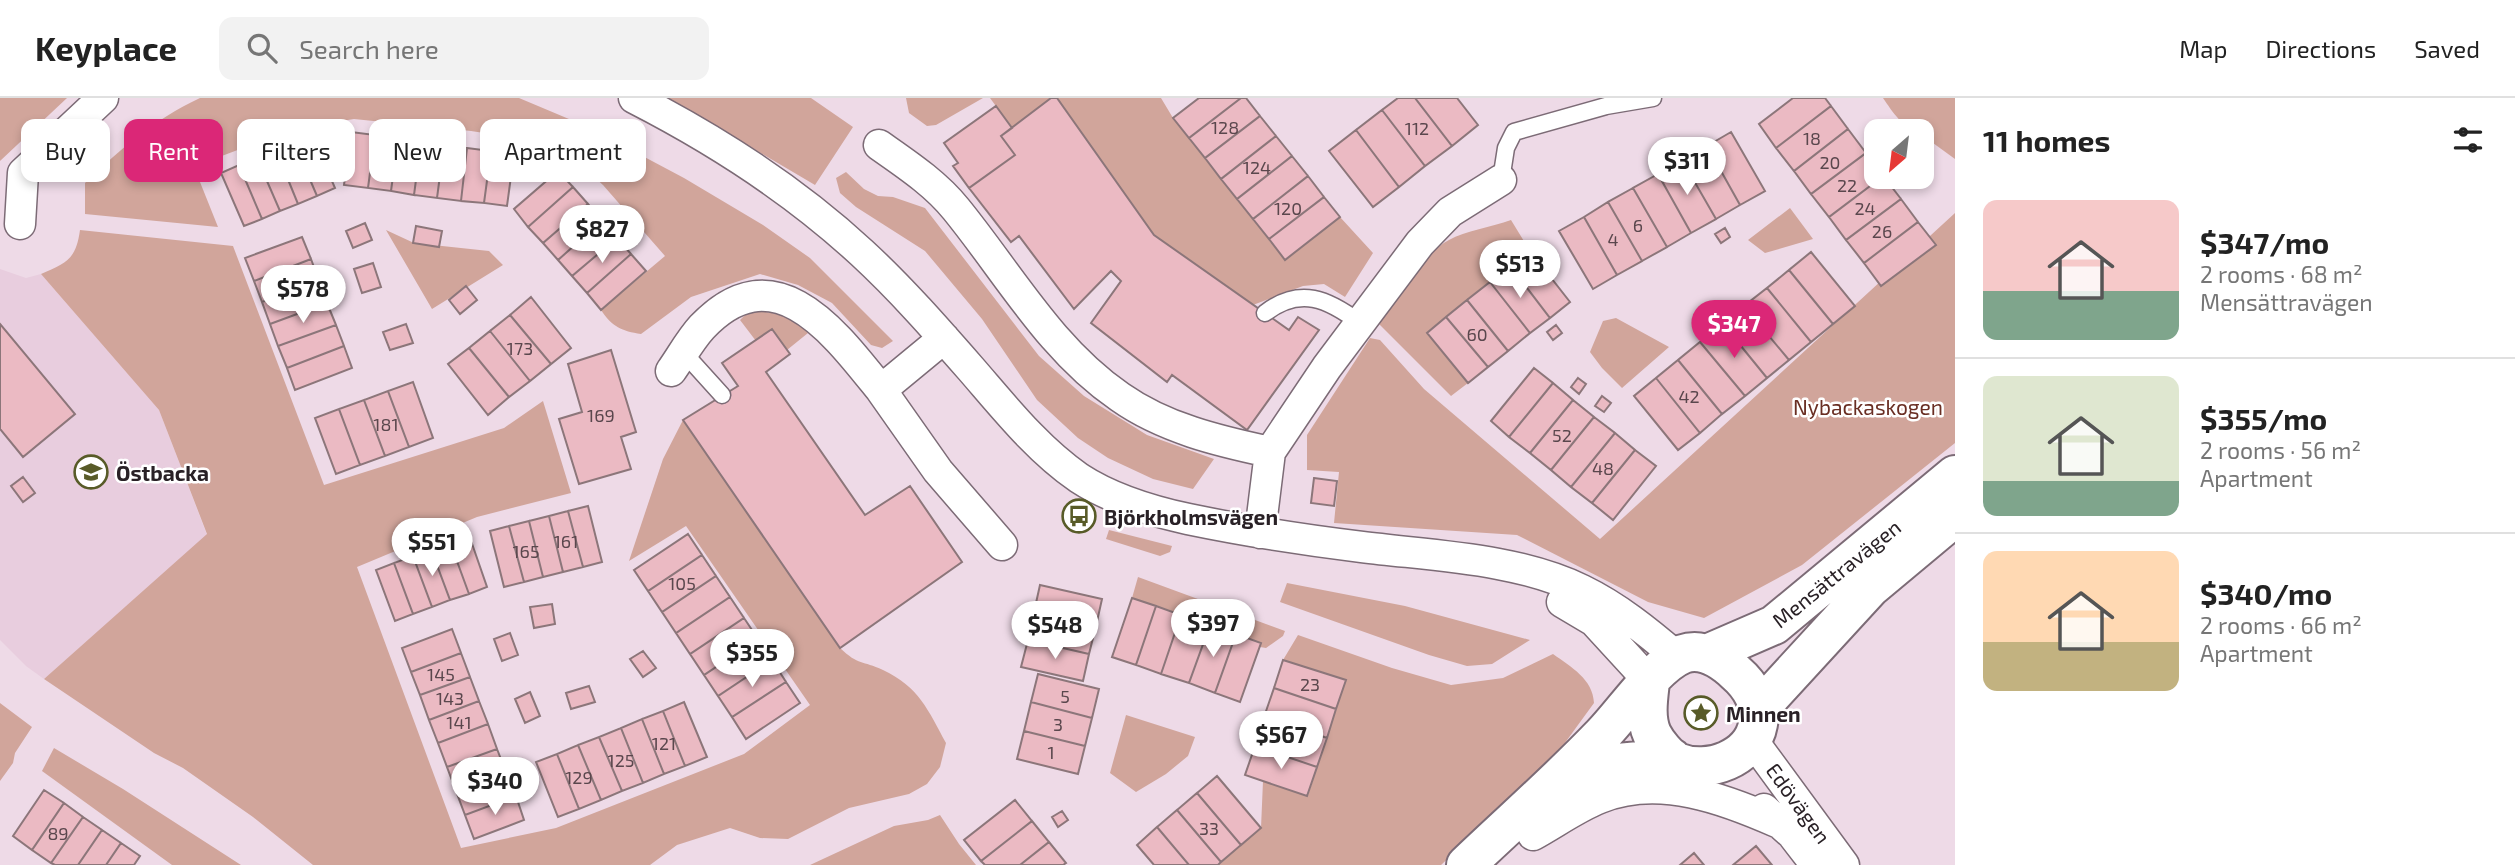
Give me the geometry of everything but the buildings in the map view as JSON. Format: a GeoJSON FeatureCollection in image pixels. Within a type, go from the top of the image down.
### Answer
{"type":"FeatureCollection","features":[{"type":"Feature","properties":{"kind":"street"},"geometry":{"type":"LineString","coordinates":[[20,225],[23,173],[103,98]]}},
{"type":"Feature","properties":{"kind":"street"},"geometry":{"type":"LineString","coordinates":[[634,98],[687,125],[748,163],[817,214],[910,300],[1032,438],[1080,478],[1118,498],[1166,514],[1260,533],[1423,554],[1547,593],[1594,621],[1678,664],[1729,667],[1746,683],[1755,699],[1755,725],[1735,757],[1713,765],[1694,765],[1672,758],[1618,763],[1585,781],[1557,804],[1534,835]]}},
{"type":"Feature","properties":{"kind":"street"},"geometry":{"type":"LineString","coordinates":[[879,145],[923,176],[955,208],[1046,329],[1092,376],[1122,399],[1174,425],[1221,441],[1270,452]]}},
{"type":"Feature","properties":{"kind":"street"},"geometry":{"type":"LineString","coordinates":[[1260,533],[1270,452],[1420,243],[1450,212],[1501,180]]}},
{"type":"Feature","properties":{"kind":"street"},"geometry":{"type":"LineString","coordinates":[[677,362],[701,328],[740,300],[762,295],[780,297],[796,303],[820,321],[856,359],[938,471],[1002,545]]}},
{"type":"Feature","properties":{"kind":"street"},"geometry":{"type":"LineString","coordinates":[[881,390],[944,338]]}},
{"type":"Feature","properties":{"kind":"street","name":"Mensättravägen"},"geometry":{"type":"LineString","coordinates":[[1466,865],[1678,664],[1774,625],[1955,475]]}},
{"type":"Feature","properties":{"kind":"street","name":"Mensättravägen"},"geometry":{"type":"LineString","coordinates":[[1755,725],[1870,588],[1955,517]]}},
{"type":"Feature","properties":{"kind":"street"},"geometry":{"type":"LineString","coordinates":[[1672,758],[1653,735],[1647,710],[1678,664]]}},
{"type":"Feature","properties":{"kind":"street","name":"Edövägen"},"geometry":{"type":"LineString","coordinates":[[1755,725],[1844,865]]}},
{"type":"Feature","properties":{"kind":"street","name":"Edövägen"},"geometry":{"type":"LineString","coordinates":[[1713,765],[1792,834],[1816,865]]}},
{"type":"Feature","properties":{"kind":"street"},"geometry":{"type":"LineString","coordinates":[[1500,865],[1534,835],[1599,798],[1637,790],[1694,793],[1737,804],[1779,823]]}},
{"type":"Feature","properties":{"kind":"lane"},"geometry":{"type":"LineString","coordinates":[[1501,180],[1506,148],[1514,132],[1606,106],[1653,98]]}},
{"type":"Feature","properties":{"kind":"lane"},"geometry":{"type":"LineString","coordinates":[[1265,313],[1285,300],[1314,299],[1331,303],[1360,323]]}},
{"type":"Feature","properties":{"kind":"lane"},"geometry":{"type":"LineString","coordinates":[[677,362],[722,395]]}},
{"type":"Feature","properties":{"kind":"shaded area","name":"Östbacka"},"geometry":{"type":"Polygon","coordinates":[[[0,269],[26,278],[41,274],[159,410],[207,535],[44,679],[26,666],[0,640],[0,269]]]}},
{"type":"Feature","properties":{"kind":"green space"},"geometry":{"type":"Polygon","coordinates":[[[0,98],[67,98],[45,119],[21,119],[21,141],[0,161],[0,98]]]}},
{"type":"Feature","properties":{"kind":"green space"},"geometry":{"type":"Polygon","coordinates":[[[200,98],[519,98],[569,119],[480,119],[480,132],[466,130],[466,119],[237,119],[237,150],[223,156],[223,119],[163,119],[200,98]]]}},
{"type":"Feature","properties":{"kind":"green space"},"geometry":{"type":"Polygon","coordinates":[[[663,98],[811,98],[853,127],[815,185],[663,98]]]}},
{"type":"Feature","properties":{"kind":"green space"},"geometry":{"type":"Polygon","coordinates":[[[906,98],[983,98],[936,125],[927,126],[909,113],[906,98]]]}},
{"type":"Feature","properties":{"kind":"green space"},"geometry":{"type":"Polygon","coordinates":[[[990,98],[1051,98],[1012,128],[990,98]]]}},
{"type":"Feature","properties":{"kind":"green space"},"geometry":{"type":"Polygon","coordinates":[[[1057,98],[1161,98],[1173,118],[1285,260],[1340,217],[1373,253],[1345,297],[1324,284],[1303,286],[1253,305],[1154,235],[1057,98]]]}},
{"type":"Feature","properties":{"kind":"green space"},"geometry":{"type":"Polygon","coordinates":[[[1883,98],[1955,98],[1955,159],[1934,144],[1934,119],[1900,119],[1883,98]]]}},
{"type":"Feature","properties":{"kind":"green space"},"geometry":{"type":"Polygon","coordinates":[[[124,148],[124,182],[200,182],[218,227],[85,214],[85,183],[110,182],[112,158],[124,148]]]}},
{"type":"Feature","properties":{"kind":"green space"},"geometry":{"type":"Polygon","coordinates":[[[646,158],[684,178],[763,225],[810,258],[893,341],[882,348],[871,345],[832,303],[798,285],[760,274],[691,297],[641,334],[618,327],[601,310],[665,256],[600,182],[646,182],[646,158]]]}},
{"type":"Feature","properties":{"kind":"green space"},"geometry":{"type":"Polygon","coordinates":[[[846,172],[864,189],[878,196],[893,197],[925,208],[1039,356],[1084,396],[1147,435],[1214,459],[1193,489],[1153,479],[1108,458],[1078,438],[1037,400],[982,319],[925,251],[856,207],[840,193],[836,178],[846,172]]]}},
{"type":"Feature","properties":{"kind":"green space"},"geometry":{"type":"Polygon","coordinates":[[[1790,208],[1813,239],[1765,253],[1748,240],[1790,208]]]}},
{"type":"Feature","properties":{"kind":"green space","name":"Nybackaskogen"},"geometry":{"type":"Polygon","coordinates":[[[1955,213],[1955,443],[1802,565],[1704,618],[1648,602],[1517,535],[1334,523],[1339,472],[1307,470],[1307,435],[1370,338],[1380,340],[1424,389],[1600,539],[1955,213]]]}},
{"type":"Feature","properties":{"kind":"green space"},"geometry":{"type":"Polygon","coordinates":[[[1511,220],[1530,251],[1467,300],[1468,383],[1451,396],[1378,323],[1410,277],[1440,246],[1463,234],[1511,220]]]}},
{"type":"Feature","properties":{"kind":"green space"},"geometry":{"type":"Polygon","coordinates":[[[80,230],[233,246],[324,485],[504,428],[543,401],[571,493],[477,517],[357,567],[461,848],[556,828],[744,754],[810,705],[686,526],[629,561],[663,459],[683,420],[840,648],[856,660],[895,677],[921,700],[946,743],[940,767],[927,784],[909,794],[849,808],[788,839],[760,838],[730,828],[677,845],[650,865],[313,865],[253,817],[183,768],[154,753],[44,679],[207,534],[159,410],[41,274],[69,259],[76,248],[80,230]]]}},
{"type":"Feature","properties":{"kind":"green space"},"geometry":{"type":"Polygon","coordinates":[[[386,230],[414,243],[489,251],[503,265],[432,309],[386,230]]]}},
{"type":"Feature","properties":{"kind":"green space"},"geometry":{"type":"Polygon","coordinates":[[[758,311],[786,317],[808,333],[787,350],[773,330],[756,341],[740,320],[746,314],[758,311]]]}},
{"type":"Feature","properties":{"kind":"green space"},"geometry":{"type":"Polygon","coordinates":[[[1616,318],[1669,347],[1622,388],[1590,352],[1603,321],[1616,318]]]}},
{"type":"Feature","properties":{"kind":"green space"},"geometry":{"type":"Polygon","coordinates":[[[1109,530],[1172,546],[1170,552],[1160,556],[1106,539],[1109,530]]]}},
{"type":"Feature","properties":{"kind":"green space"},"geometry":{"type":"Polygon","coordinates":[[[1138,577],[1285,631],[1283,636],[1266,648],[1260,647],[1261,643],[1132,598],[1138,577]]]}},
{"type":"Feature","properties":{"kind":"green space"},"geometry":{"type":"Polygon","coordinates":[[[1287,583],[1405,606],[1530,640],[1492,664],[1467,666],[1280,602],[1287,583]]]}},
{"type":"Feature","properties":{"kind":"green space"},"geometry":{"type":"Polygon","coordinates":[[[1298,635],[1392,668],[1451,685],[1503,678],[1553,654],[1585,680],[1590,687],[1594,703],[1551,762],[1441,865],[1218,865],[1261,828],[1263,781],[1308,795],[1346,680],[1283,660],[1298,635]]]}},
{"type":"Feature","properties":{"kind":"green space"},"geometry":{"type":"Polygon","coordinates":[[[0,703],[32,727],[0,781],[0,703]]]}},
{"type":"Feature","properties":{"kind":"green space"},"geometry":{"type":"Polygon","coordinates":[[[1126,715],[1195,737],[1188,756],[1166,774],[1136,792],[1110,773],[1126,715]]]}},
{"type":"Feature","properties":{"kind":"green space"},"geometry":{"type":"Polygon","coordinates":[[[54,748],[241,865],[172,865],[42,771],[54,748]]]}},
{"type":"Feature","properties":{"kind":"green space"},"geometry":{"type":"Polygon","coordinates":[[[940,815],[976,865],[810,865],[894,826],[940,815]]]}},
{"type":"Feature","properties":{"kind":"place","name":"Östbacka"},"geometry":{"type":"Point","coordinates":[91,472]}},
{"type":"Feature","properties":{"kind":"place","name":"Björkholmsvägen"},"geometry":{"type":"Point","coordinates":[1079,516]}},
{"type":"Feature","properties":{"kind":"place","name":"Minnen"},"geometry":{"type":"Point","coordinates":[1701,713]}}]}
